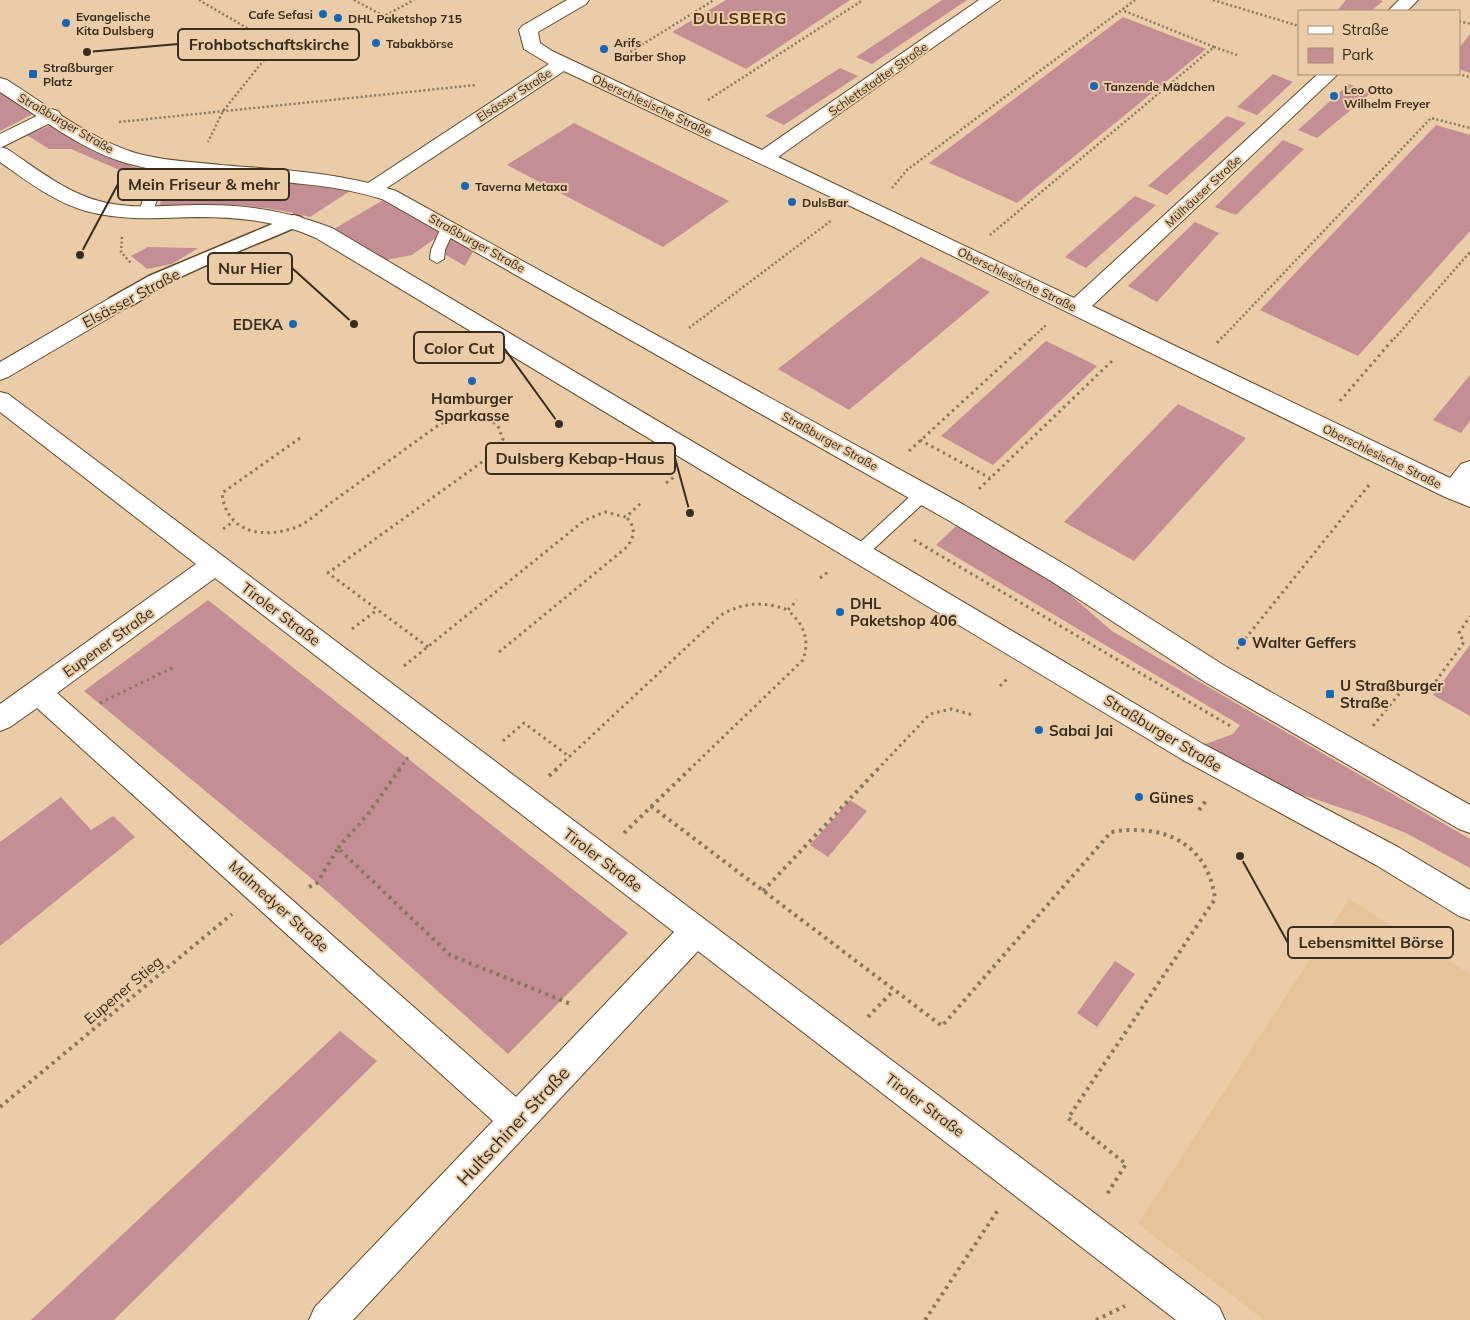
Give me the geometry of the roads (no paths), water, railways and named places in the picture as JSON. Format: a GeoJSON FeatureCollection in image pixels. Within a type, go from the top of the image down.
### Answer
{"type":"FeatureCollection","features":[{"type":"Feature","properties":{"kind":"street","name":"Elsässer Straße"},"geometry":{"type":"LineString","coordinates":[[563,64],[544,55],[531,45],[528,30],[580,0]]}},
{"type":"Feature","properties":{"kind":"street","name":"Schlettstadter Straße"},"geometry":{"type":"LineString","coordinates":[[764,158],[991,0]]}},
{"type":"Feature","properties":{"kind":"street"},"geometry":{"type":"LineString","coordinates":[[1398,10],[1409,0]]}},
{"type":"Feature","properties":{"kind":"street","name":"Elsässer Straße"},"geometry":{"type":"LineString","coordinates":[[372,189],[538,78],[563,64]]}},
{"type":"Feature","properties":{"kind":"street","name":"Oberschlesische Straße"},"geometry":{"type":"LineString","coordinates":[[563,64],[592,76],[1137,336],[1318,426],[1462,494]]}},
{"type":"Feature","properties":{"kind":"street","name":"Mülhäuser Straße"},"geometry":{"type":"LineString","coordinates":[[1073,306],[1327,75]]}},
{"type":"Feature","properties":{"kind":"street","name":"Straßburger Straße"},"geometry":{"type":"LineString","coordinates":[[0,84],[80,133],[115,152],[131,158],[168,166],[336,180],[389,195],[955,512],[1060,574],[1215,674],[1470,820]]}},
{"type":"Feature","properties":{"kind":"street"},"geometry":{"type":"LineString","coordinates":[[0,142],[51,115]]}},
{"type":"Feature","properties":{"kind":"street","name":"Straßburger Straße"},"geometry":{"type":"LineString","coordinates":[[0,153],[75,200],[92,206],[137,213],[233,211],[255,213],[294,221],[338,241],[1193,752],[1387,856],[1470,906]]}},
{"type":"Feature","properties":{"kind":"street","name":"Elsässer Straße"},"geometry":{"type":"LineString","coordinates":[[0,372],[156,281],[294,221]]}},
{"type":"Feature","properties":{"kind":"street","name":"Tiroler Straße"},"geometry":{"type":"LineString","coordinates":[[0,400],[1206,1320]]}},
{"type":"Feature","properties":{"kind":"street"},"geometry":{"type":"LineString","coordinates":[[1462,494],[1470,470]]}},
{"type":"Feature","properties":{"kind":"street","name":"Eupener Straße"},"geometry":{"type":"LineString","coordinates":[[0,719],[215,564]]}},
{"type":"Feature","properties":{"kind":"street","name":"Malmedyer Straße"},"geometry":{"type":"LineString","coordinates":[[38,692],[261,889],[518,1121]]}},
{"type":"Feature","properties":{"kind":"street","name":"Hultschiner Straße"},"geometry":{"type":"LineString","coordinates":[[328,1320],[696,931]]}},
{"type":"Feature","properties":{"kind":"lane"},"geometry":{"type":"LineString","coordinates":[[137,213],[154,190],[168,166]]}},
{"type":"Feature","properties":{"kind":"lane"},"geometry":{"type":"LineString","coordinates":[[437,259],[438,250],[447,230],[444,225]]}},
{"type":"Feature","properties":{"kind":"lane"},"geometry":{"type":"LineString","coordinates":[[860,552],[923,494]]}},
{"type":"Feature","properties":{"kind":"place","name":"Cafe Sefasi"},"geometry":{"type":"Point","coordinates":[323,14]}},
{"type":"Feature","properties":{"kind":"place","name":"DHL Paketshop 715"},"geometry":{"type":"Point","coordinates":[338,18]}},
{"type":"Feature","properties":{"kind":"place","name":"Evangelische Kita Dulsberg"},"geometry":{"type":"Point","coordinates":[66,23]}},
{"type":"Feature","properties":{"kind":"place","name":"Tabakbörse"},"geometry":{"type":"Point","coordinates":[376,43]}},
{"type":"Feature","properties":{"kind":"place","name":"Arifs Barber Shop"},"geometry":{"type":"Point","coordinates":[604,49]}},
{"type":"Feature","properties":{"kind":"place","name":"Frohbotschaftskirche"},"geometry":{"type":"Point","coordinates":[87,52]}},
{"type":"Feature","properties":{"kind":"place","name":"Straßburger Platz"},"geometry":{"type":"Point","coordinates":[33,74]}},
{"type":"Feature","properties":{"kind":"place","name":"Tanzende Mädchen"},"geometry":{"type":"Point","coordinates":[1094,86]}},
{"type":"Feature","properties":{"kind":"place","name":"Leo Otto Wilhelm Freyer"},"geometry":{"type":"Point","coordinates":[1334,96]}},
{"type":"Feature","properties":{"kind":"place","name":"Taverna Metaxa"},"geometry":{"type":"Point","coordinates":[465,186]}},
{"type":"Feature","properties":{"kind":"place","name":"DulsBar"},"geometry":{"type":"Point","coordinates":[792,202]}},
{"type":"Feature","properties":{"kind":"place","name":"Mein Friseur & mehr"},"geometry":{"type":"Point","coordinates":[80,255]}},
{"type":"Feature","properties":{"kind":"place","name":"EDEKA"},"geometry":{"type":"Point","coordinates":[293,324]}},
{"type":"Feature","properties":{"kind":"place","name":"Nur Hier"},"geometry":{"type":"Point","coordinates":[354,324]}},
{"type":"Feature","properties":{"kind":"place","name":"Hamburger Sparkasse"},"geometry":{"type":"Point","coordinates":[472,381]}},
{"type":"Feature","properties":{"kind":"place","name":"Color Cut"},"geometry":{"type":"Point","coordinates":[559,424]}},
{"type":"Feature","properties":{"kind":"place","name":"Dulsberg Kebap-Haus"},"geometry":{"type":"Point","coordinates":[690,513]}},
{"type":"Feature","properties":{"kind":"place","name":"DHL Paketshop 406"},"geometry":{"type":"Point","coordinates":[840,612]}},
{"type":"Feature","properties":{"kind":"place","name":"Walter Geffers"},"geometry":{"type":"Point","coordinates":[1242,642]}},
{"type":"Feature","properties":{"kind":"place","name":"U Straßburger Straße"},"geometry":{"type":"Point","coordinates":[1330,694]}},
{"type":"Feature","properties":{"kind":"place","name":"Sabai Jai"},"geometry":{"type":"Point","coordinates":[1039,730]}},
{"type":"Feature","properties":{"kind":"place","name":"Günes"},"geometry":{"type":"Point","coordinates":[1139,797]}},
{"type":"Feature","properties":{"kind":"place","name":"Lebensmittel Börse"},"geometry":{"type":"Point","coordinates":[1240,856]}},
{"type":"Feature","properties":{"kind":"district","name":"DULSBERG"},"geometry":{"type":"Point","coordinates":[740,18]}}]}
